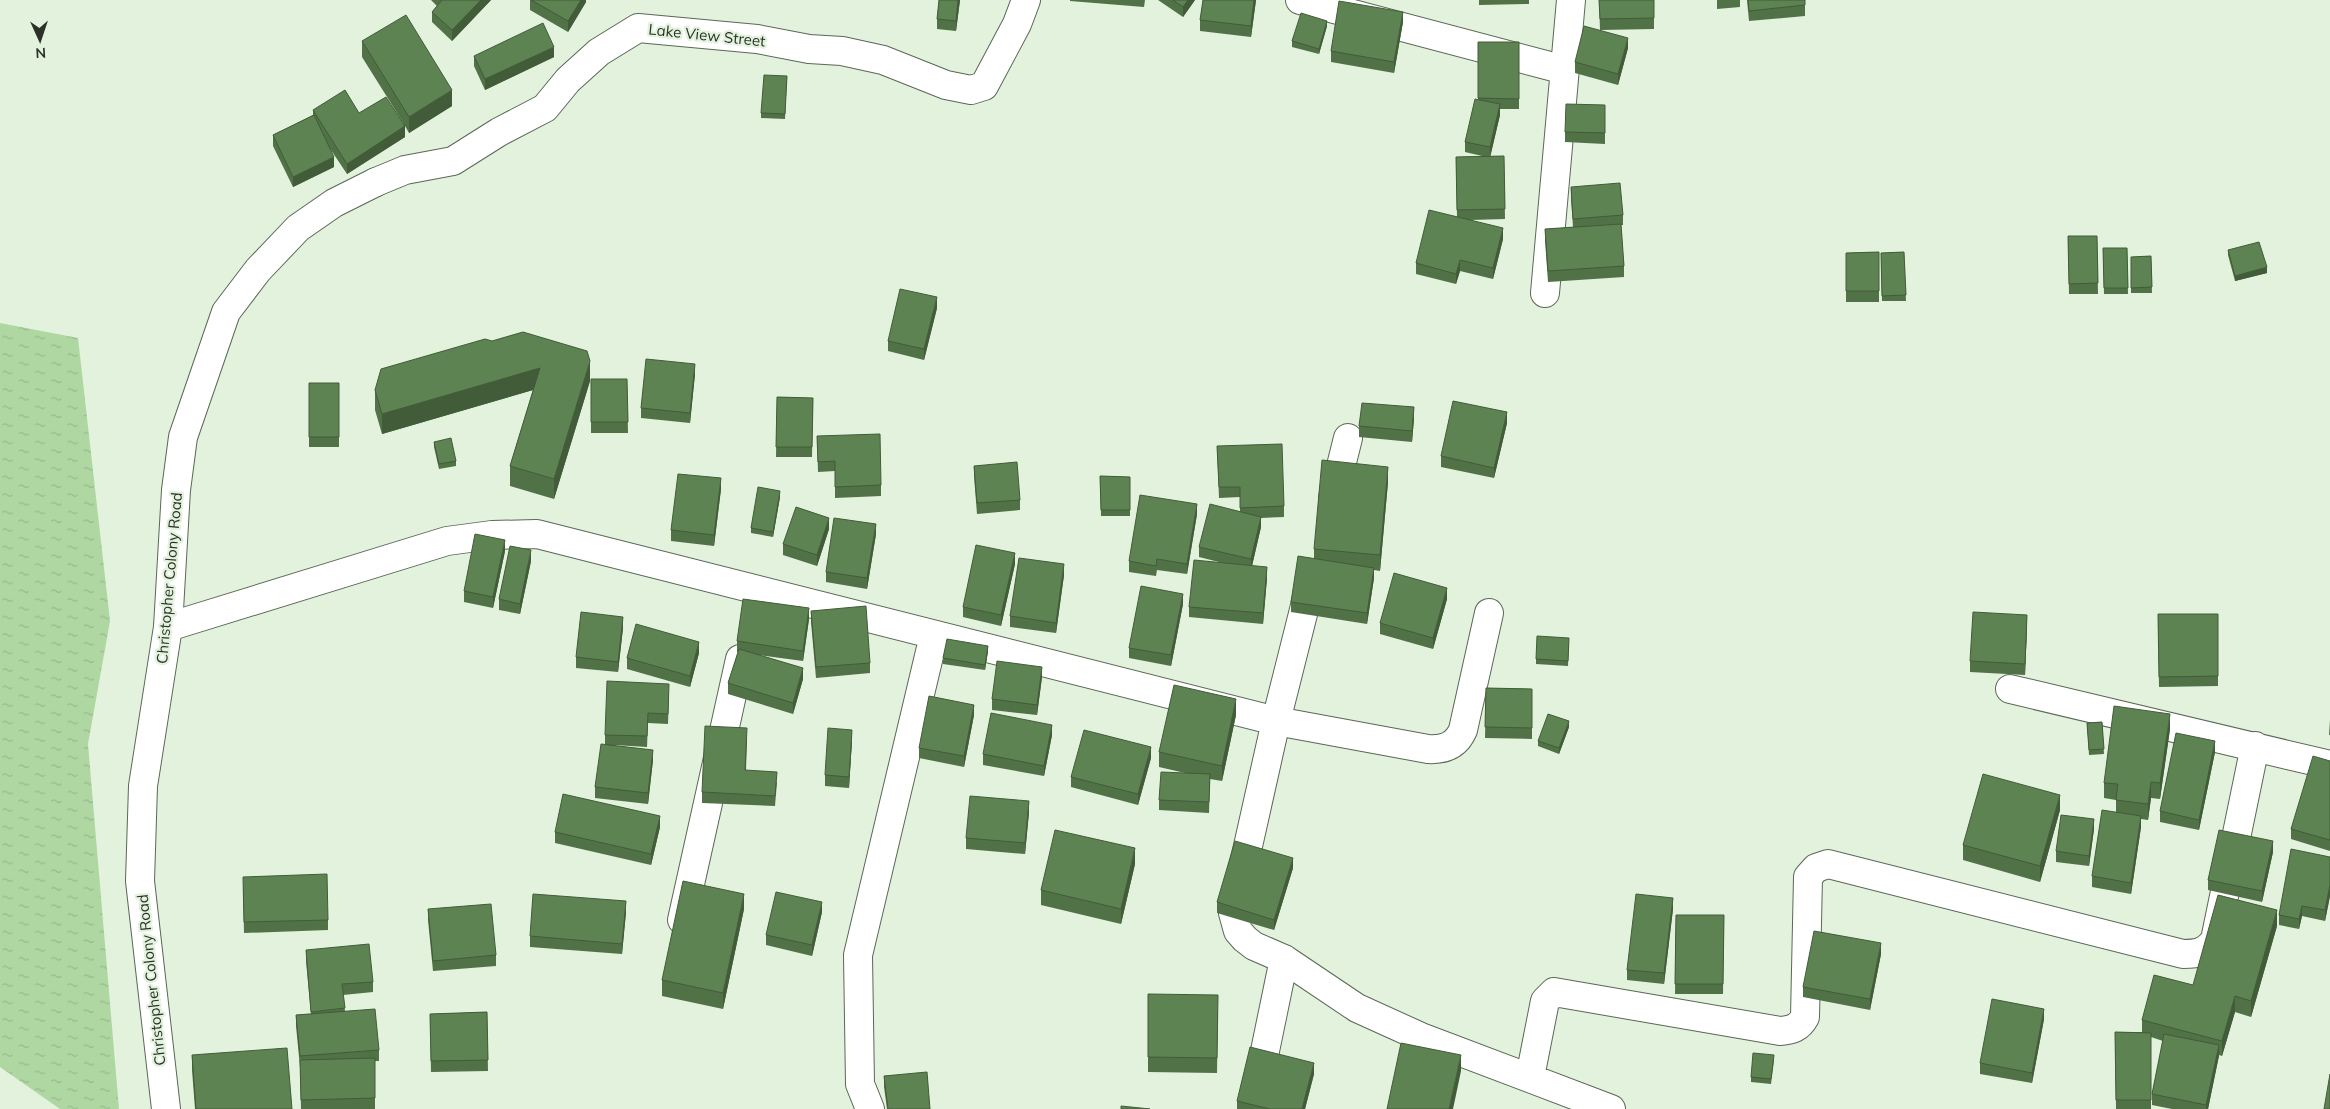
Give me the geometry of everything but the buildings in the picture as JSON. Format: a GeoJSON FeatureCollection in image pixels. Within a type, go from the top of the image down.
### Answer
{"type":"FeatureCollection","features":[{"type":"Feature","properties":{"kind":"street","name":"Lake View Street"},"geometry":{"type":"LineString","coordinates":[[376,182],[405,170],[453,161],[499,132],[545,108],[568,80],[599,52],[638,28],[757,39],[809,49],[842,50],[883,60],[946,85],[971,90],[984,86],[1017,24],[1026,0]]}},
{"type":"Feature","properties":{"kind":"street"},"geometry":{"type":"LineString","coordinates":[[1300,0],[1565,70]]}},
{"type":"Feature","properties":{"kind":"street"},"geometry":{"type":"LineString","coordinates":[[1545,293],[1571,0]]}},
{"type":"Feature","properties":{"kind":"street","name":"Christopher Colony Road"},"geometry":{"type":"LineString","coordinates":[[166,1109],[140,881],[143,786],[168,627],[176,490],[183,436],[226,312],[258,270],[298,228],[334,204],[376,182]]}},
{"type":"Feature","properties":{"kind":"street"},"geometry":{"type":"LineString","coordinates":[[1326,523],[1348,438]]}},
{"type":"Feature","properties":{"kind":"street"},"geometry":{"type":"LineString","coordinates":[[168,627],[447,541],[492,534],[537,534],[1276,721],[1428,749],[1446,748],[1458,739],[1463,730],[1489,613]]}},
{"type":"Feature","properties":{"kind":"street"},"geometry":{"type":"LineString","coordinates":[[1319,551],[1276,721],[1233,913],[1238,931],[1254,946],[1284,959],[1357,1008],[1421,1037],[1611,1109]]}},
{"type":"Feature","properties":{"kind":"street"},"geometry":{"type":"LineString","coordinates":[[676,946],[755,589]]}},
{"type":"Feature","properties":{"kind":"street"},"geometry":{"type":"LineString","coordinates":[[870,1109],[860,1084],[858,955],[934,635]]}},
{"type":"Feature","properties":{"kind":"street"},"geometry":{"type":"LineString","coordinates":[[2010,689],[2256,746],[2330,766]]}},
{"type":"Feature","properties":{"kind":"street"},"geometry":{"type":"LineString","coordinates":[[1530,1077],[1545,1001],[1554,992],[1780,1031],[1791,1030],[1797,1027],[1805,1017],[1808,878],[1816,868],[1828,864],[2184,954],[2199,954],[2211,946],[2215,940],[2256,746]]}},
{"type":"Feature","properties":{"kind":"street"},"geometry":{"type":"LineString","coordinates":[[1254,1109],[1284,959]]}},
{"type":"Feature","properties":{"kind":"water"},"geometry":{"type":"Polygon","coordinates":[[[0,323],[78,338],[110,621],[88,744],[119,1109],[60,1109],[0,1067],[0,323]]]}}]}
